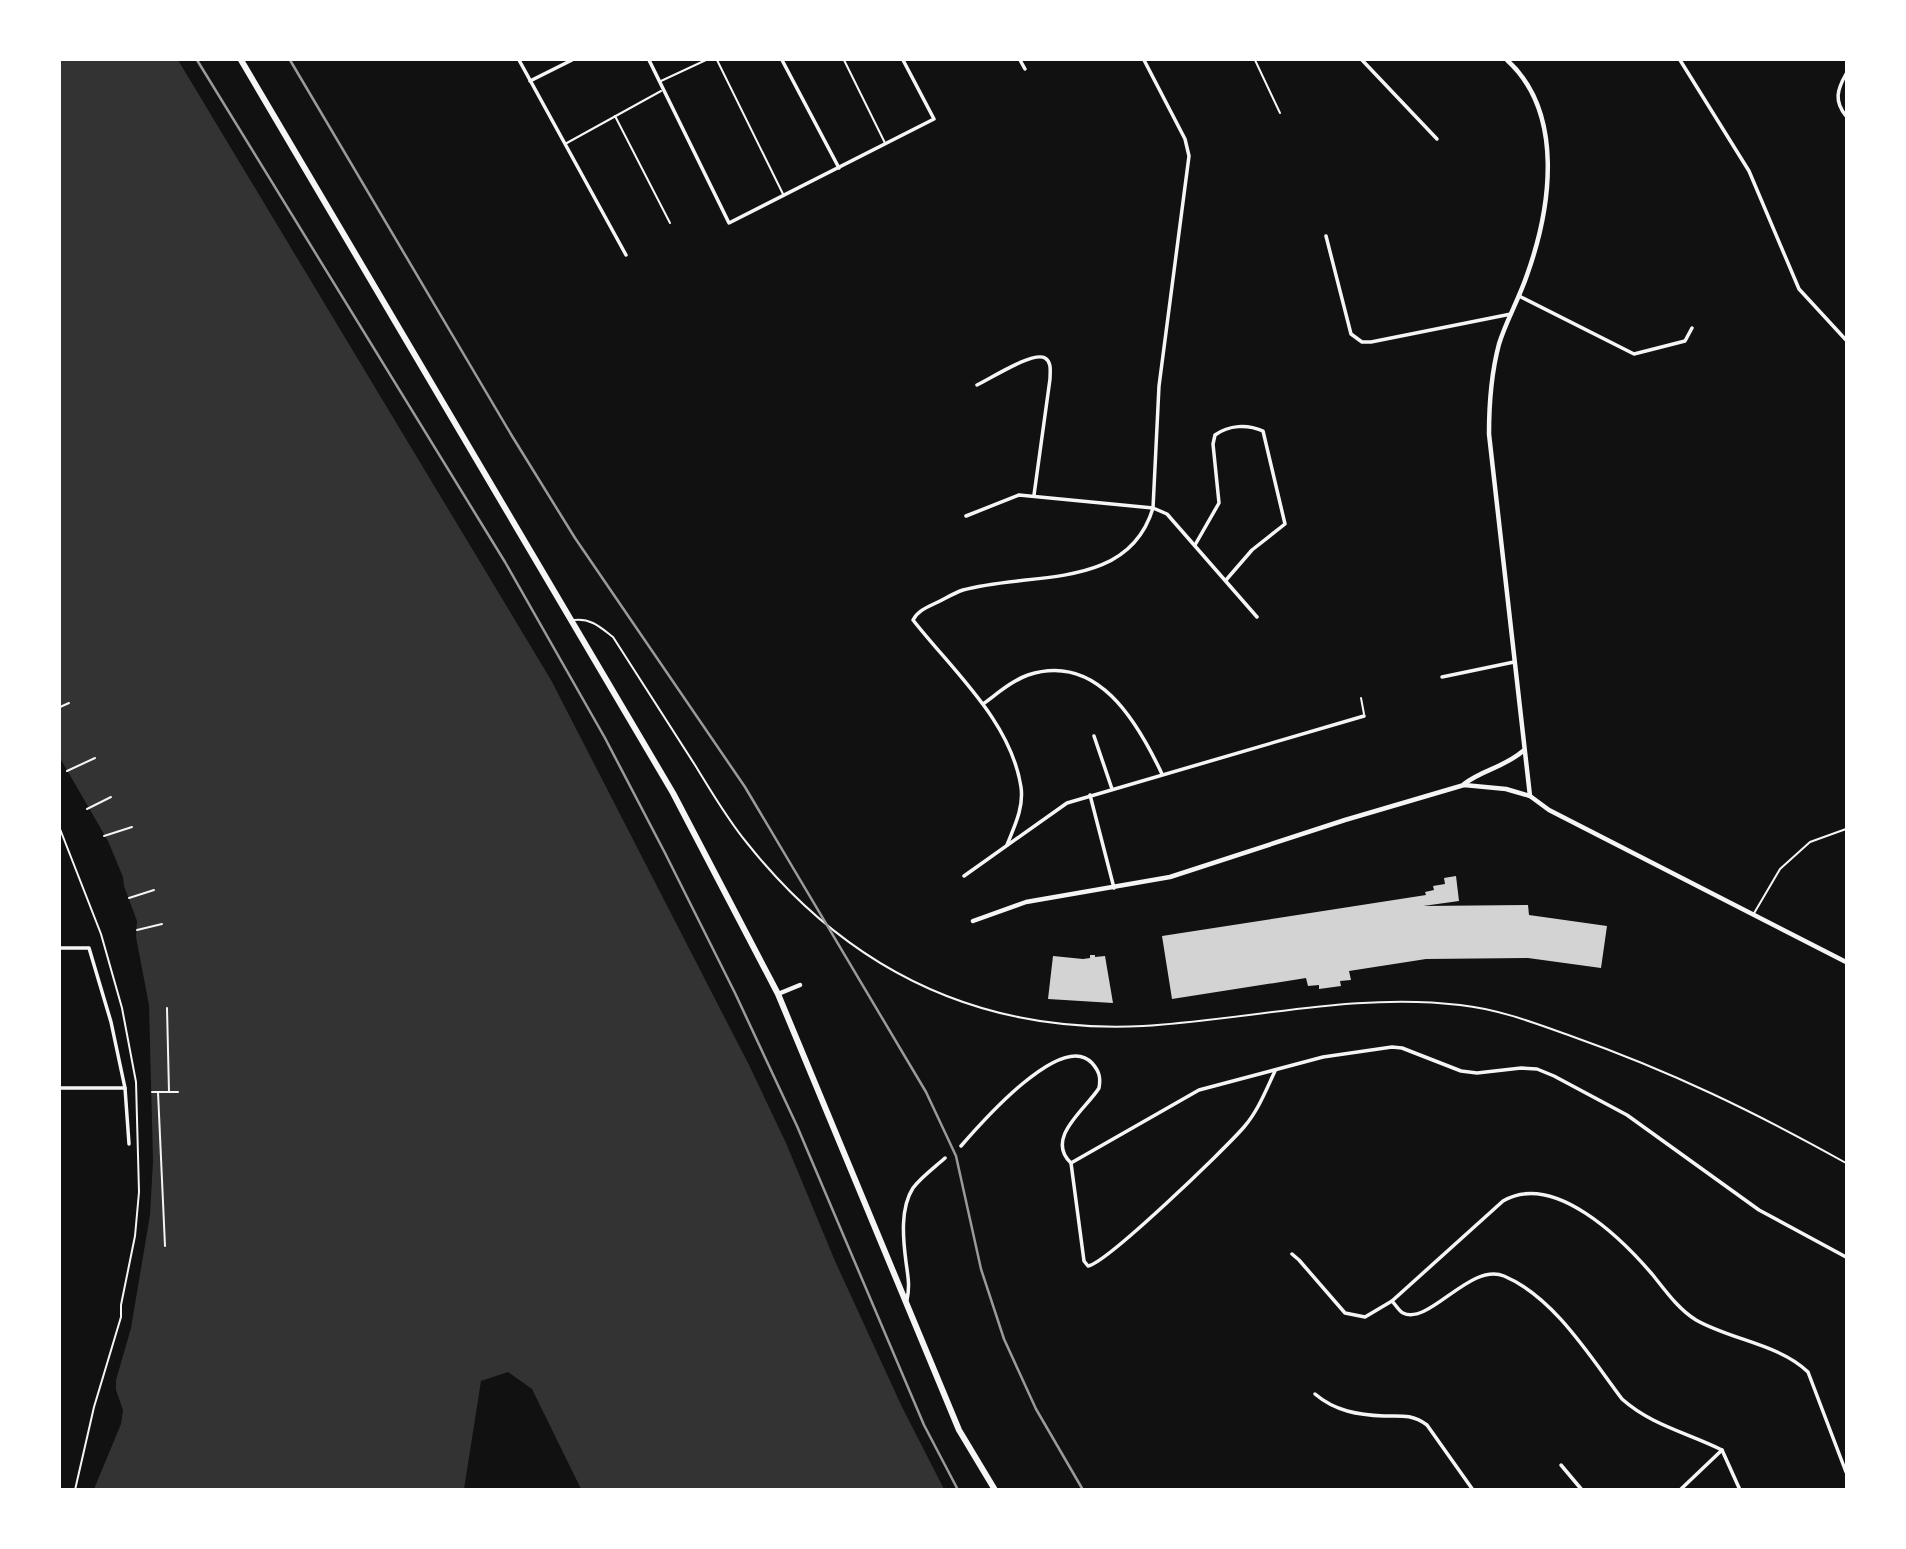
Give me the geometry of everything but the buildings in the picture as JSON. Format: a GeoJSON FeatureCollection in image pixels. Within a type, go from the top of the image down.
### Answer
{"type":"FeatureCollection","features":[{"type":"Feature","properties":{"kind":"main road"},"geometry":{"type":"LineString","coordinates":[[241,60],[673,793],[778,994],[959,1430],[995,1489]]}},
{"type":"Feature","properties":{"kind":"street"},"geometry":{"type":"LineString","coordinates":[[519,60],[626,255]]}},
{"type":"Feature","properties":{"kind":"street"},"geometry":{"type":"LineString","coordinates":[[530,81],[572,60]]}},
{"type":"Feature","properties":{"kind":"street"},"geometry":{"type":"LineString","coordinates":[[649,60],[729,223],[934,119],[903,60]]}},
{"type":"Feature","properties":{"kind":"street"},"geometry":{"type":"LineString","coordinates":[[782,60],[839,168]]}},
{"type":"Feature","properties":{"kind":"street"},"geometry":{"type":"LineString","coordinates":[[1020,60],[1025,69]]}},
{"type":"Feature","properties":{"kind":"street"},"geometry":{"type":"LineString","coordinates":[[1007,845],[1019,816],[1021,789],[1013,758],[982,705],[913,620],[916,612],[961,591],[1063,576],[1099,567],[1136,542],[1149,523],[1153,508],[1160,386],[1189,156],[1185,139],[1143,60]]}},
{"type":"Feature","properties":{"kind":"street"},"geometry":{"type":"LineString","coordinates":[[1362,60],[1437,139]]}},
{"type":"Feature","properties":{"kind":"street"},"geometry":{"type":"LineString","coordinates":[[1507,60],[1525,79],[1545,125],[1543,214],[1536,249],[1500,342],[1490,385],[1489,407],[1489,434],[1530,796]]}},
{"type":"Feature","properties":{"kind":"street"},"geometry":{"type":"LineString","coordinates":[[1680,60],[1749,171],[1799,289],[1846,340]]}},
{"type":"Feature","properties":{"kind":"street"},"geometry":{"type":"LineString","coordinates":[[1846,74],[1837,99],[1846,116]]}},
{"type":"Feature","properties":{"kind":"street"},"geometry":{"type":"LineString","coordinates":[[1325,236],[1351,334],[1362,342],[1511,314]]}},
{"type":"Feature","properties":{"kind":"street"},"geometry":{"type":"LineString","coordinates":[[1519,296],[1634,354],[1685,341],[1692,328]]}},
{"type":"Feature","properties":{"kind":"street"},"geometry":{"type":"LineString","coordinates":[[977,385],[1030,358],[1047,359],[1050,379],[1034,495]]}},
{"type":"Feature","properties":{"kind":"street"},"geometry":{"type":"LineString","coordinates":[[1195,544],[1219,503],[1213,444],[1215,435],[1237,427],[1251,426],[1263,431],[1285,524],[1252,550],[1226,580]]}},
{"type":"Feature","properties":{"kind":"street"},"geometry":{"type":"LineString","coordinates":[[966,516],[1019,495],[1153,508],[1167,514],[1257,617]]}},
{"type":"Feature","properties":{"kind":"street"},"geometry":{"type":"LineString","coordinates":[[1443,677],[1514,662]]}},
{"type":"Feature","properties":{"kind":"street"},"geometry":{"type":"LineString","coordinates":[[982,705],[1026,676],[1057,669],[1074,672],[1093,680],[1114,698],[1147,742],[1162,774]]}},
{"type":"Feature","properties":{"kind":"street"},"geometry":{"type":"LineString","coordinates":[[964,876],[1067,803],[1364,716]]}},
{"type":"Feature","properties":{"kind":"street"},"geometry":{"type":"LineString","coordinates":[[1094,736],[1112,789]]}},
{"type":"Feature","properties":{"kind":"street"},"geometry":{"type":"LineString","coordinates":[[1464,785],[1474,776],[1509,763],[1524,750]]}},
{"type":"Feature","properties":{"kind":"street"},"geometry":{"type":"LineString","coordinates":[[973,922],[1026,902],[1170,877],[1357,816],[1464,785],[1506,789],[1530,796],[1549,810],[1846,962]]}},
{"type":"Feature","properties":{"kind":"street"},"geometry":{"type":"LineString","coordinates":[[1090,795],[1114,888]]}},
{"type":"Feature","properties":{"kind":"street"},"geometry":{"type":"LineString","coordinates":[[60,948],[89,948],[111,1022],[125,1088],[129,1144]]}},
{"type":"Feature","properties":{"kind":"street"},"geometry":{"type":"LineString","coordinates":[[778,994],[800,985]]}},
{"type":"Feature","properties":{"kind":"street"},"geometry":{"type":"LineString","coordinates":[[1071,1163],[1199,1090],[1323,1057],[1392,1046],[1469,1072],[1537,1069],[1627,1115],[1759,1210],[1846,1257]]}},
{"type":"Feature","properties":{"kind":"street"},"geometry":{"type":"LineString","coordinates":[[961,1146],[1032,1076],[1053,1061],[1078,1054],[1091,1062],[1099,1072],[1099,1088],[1070,1125],[1062,1141],[1064,1153],[1071,1163],[1084,1261],[1088,1266],[1093,1265],[1112,1252],[1235,1137],[1252,1116],[1275,1070]]}},
{"type":"Feature","properties":{"kind":"street"},"geometry":{"type":"LineString","coordinates":[[60,1088],[125,1088]]}},
{"type":"Feature","properties":{"kind":"street"},"geometry":{"type":"LineString","coordinates":[[907,1309],[910,1281],[906,1264],[904,1217],[907,1199],[915,1186],[945,1158]]}},
{"type":"Feature","properties":{"kind":"street"},"geometry":{"type":"LineString","coordinates":[[1292,1254],[1345,1312],[1355,1317],[1365,1317],[1392,1301],[1503,1201],[1529,1195],[1558,1199],[1597,1220],[1670,1297],[1695,1319],[1782,1355],[1808,1372],[1846,1472]]}},
{"type":"Feature","properties":{"kind":"street"},"geometry":{"type":"LineString","coordinates":[[1392,1301],[1403,1312],[1413,1314],[1431,1307],[1477,1276],[1492,1273],[1504,1276],[1557,1315],[1622,1399],[1635,1410],[1722,1450],[1740,1489]]}},
{"type":"Feature","properties":{"kind":"street"},"geometry":{"type":"LineString","coordinates":[[1315,1394],[1326,1404],[1356,1414],[1406,1415],[1419,1419],[1427,1425],[1473,1489]]}},
{"type":"Feature","properties":{"kind":"street"},"geometry":{"type":"LineString","coordinates":[[1680,1489],[1722,1450]]}},
{"type":"Feature","properties":{"kind":"street"},"geometry":{"type":"LineString","coordinates":[[1561,1465],[1582,1489]]}},
{"type":"Feature","properties":{"kind":"lane"},"geometry":{"type":"LineString","coordinates":[[660,82],[706,60]]}},
{"type":"Feature","properties":{"kind":"lane"},"geometry":{"type":"LineString","coordinates":[[717,60],[784,196]]}},
{"type":"Feature","properties":{"kind":"lane"},"geometry":{"type":"LineString","coordinates":[[844,60],[885,143]]}},
{"type":"Feature","properties":{"kind":"lane"},"geometry":{"type":"LineString","coordinates":[[1255,60],[1280,113]]}},
{"type":"Feature","properties":{"kind":"lane"},"geometry":{"type":"LineString","coordinates":[[564,144],[663,90]]}},
{"type":"Feature","properties":{"kind":"lane"},"geometry":{"type":"LineString","coordinates":[[615,117],[670,223]]}},
{"type":"Feature","properties":{"kind":"lane"},"geometry":{"type":"LineString","coordinates":[[571,620],[585,619],[598,625],[612,637],[716,799],[782,884],[824,923],[879,963],[912,982],[966,1005],[1000,1014],[1079,1025],[1142,1026],[1386,1001],[1461,1005],[1516,1017],[1615,1051],[1766,1118],[1846,1163]]}},
{"type":"Feature","properties":{"kind":"lane"},"geometry":{"type":"LineString","coordinates":[[1361,698],[1364,716]]}},
{"type":"Feature","properties":{"kind":"lane"},"geometry":{"type":"LineString","coordinates":[[1753,915],[1780,869],[1810,842],[1846,829]]}},
{"type":"Feature","properties":{"kind":"path"},"geometry":{"type":"LineString","coordinates":[[60,707],[69,703]]}},
{"type":"Feature","properties":{"kind":"path"},"geometry":{"type":"LineString","coordinates":[[67,771],[96,758]]}},
{"type":"Feature","properties":{"kind":"path"},"geometry":{"type":"LineString","coordinates":[[87,809],[111,797]]}},
{"type":"Feature","properties":{"kind":"path"},"geometry":{"type":"LineString","coordinates":[[104,836],[132,827]]}},
{"type":"Feature","properties":{"kind":"path"},"geometry":{"type":"LineString","coordinates":[[60,829],[101,934],[122,1008],[136,1082],[140,1180],[135,1236],[121,1317],[94,1407],[75,1489]]}},
{"type":"Feature","properties":{"kind":"path"},"geometry":{"type":"LineString","coordinates":[[128,898],[154,890]]}},
{"type":"Feature","properties":{"kind":"path"},"geometry":{"type":"LineString","coordinates":[[137,930],[162,924]]}},
{"type":"Feature","properties":{"kind":"path"},"geometry":{"type":"LineString","coordinates":[[167,1009],[169,1092]]}},
{"type":"Feature","properties":{"kind":"path"},"geometry":{"type":"LineString","coordinates":[[152,1092],[178,1092]]}},
{"type":"Feature","properties":{"kind":"path"},"geometry":{"type":"LineString","coordinates":[[158,1092],[165,1246]]}},
{"type":"Feature","properties":{"kind":"shaded area"},"geometry":{"type":"Polygon","coordinates":[[[60,60],[178,60],[551,680],[749,1065],[902,1407],[944,1489],[581,1489],[532,1389],[508,1372],[481,1381],[464,1489],[94,1489],[121,1424],[123,1410],[116,1390],[116,1380],[131,1328],[150,1215],[153,1161],[149,1005],[136,937],[137,921],[108,841],[60,758],[60,60]]]}},
{"type":"Feature","properties":{"kind":"railway"},"geometry":{"type":"LineString","coordinates":[[197,60],[505,562],[605,738],[735,993],[797,1126],[924,1425],[958,1490]]}},
{"type":"Feature","properties":{"kind":"railway"},"geometry":{"type":"LineString","coordinates":[[290,60],[512,436],[575,538],[745,787],[926,1092],[956,1156],[981,1269],[1004,1339],[1036,1409],[1083,1490]]}}]}
